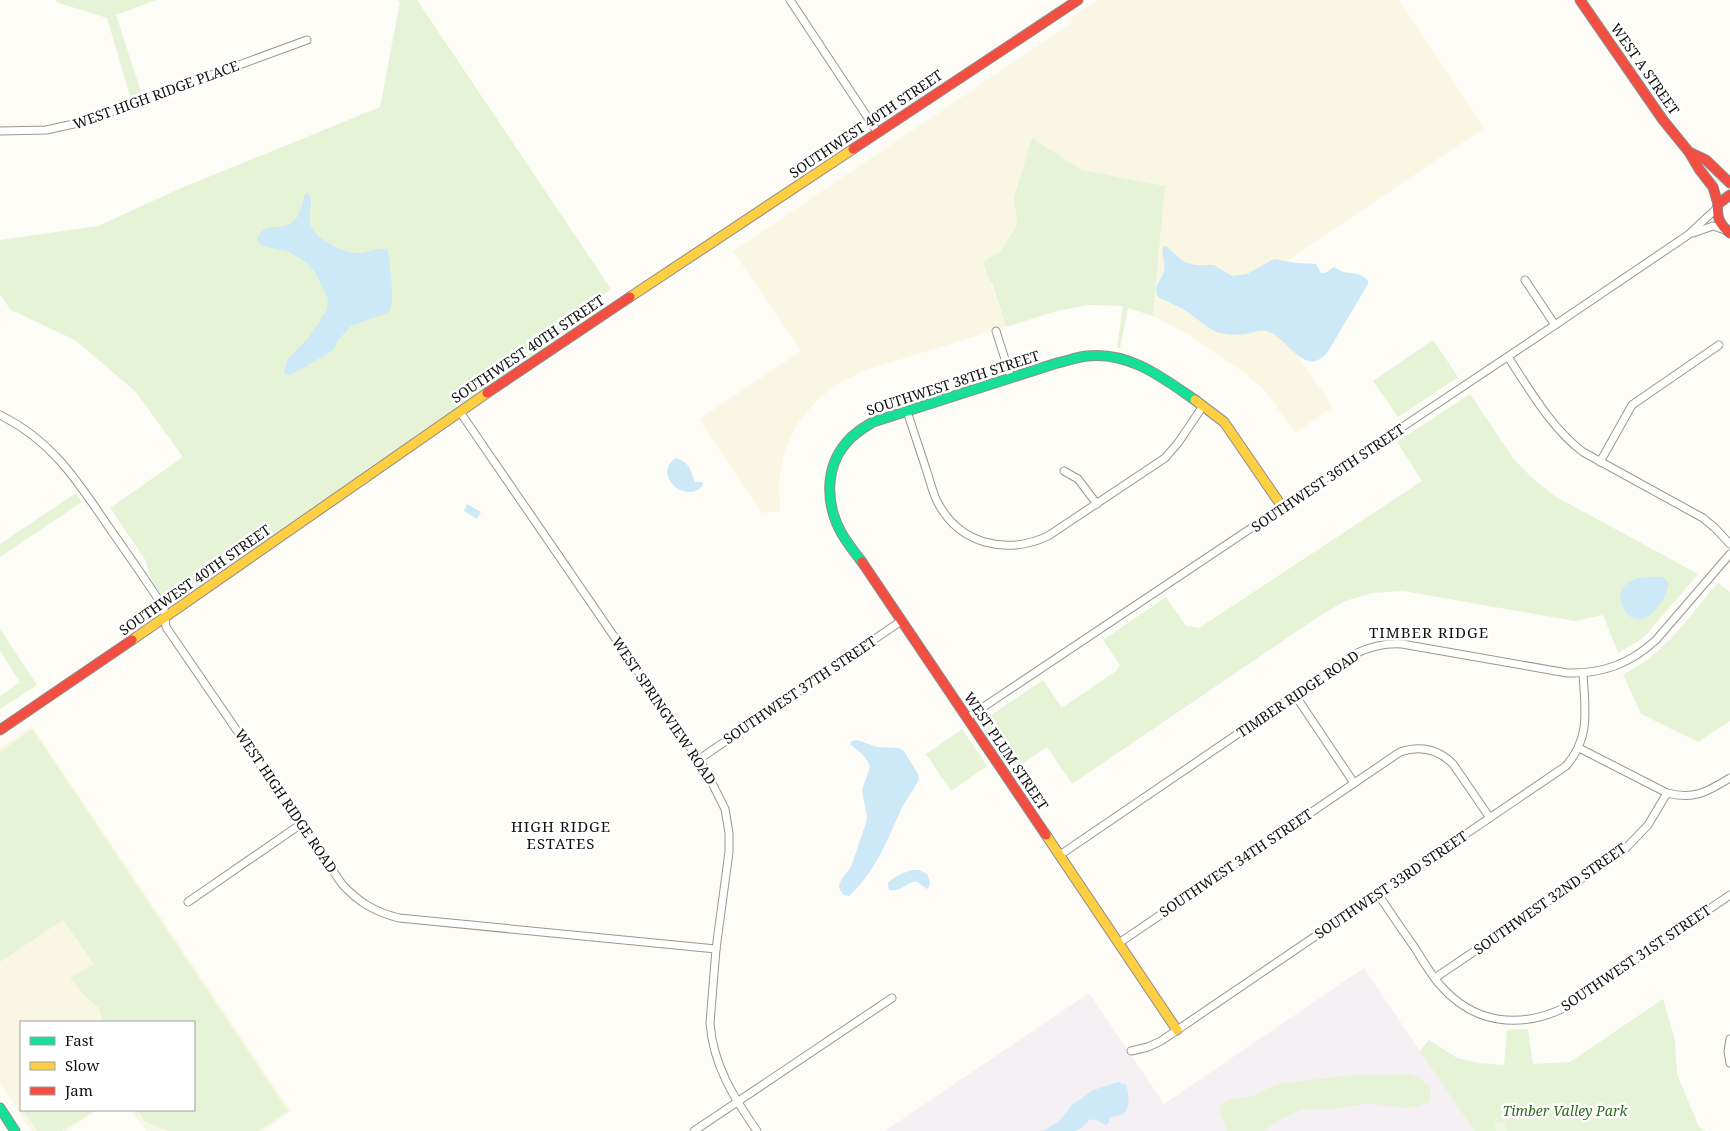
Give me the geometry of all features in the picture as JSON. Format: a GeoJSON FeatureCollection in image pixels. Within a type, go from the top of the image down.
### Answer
{"type":"FeatureCollection","features":[{"type":"Feature","properties":{"kind":"main road","name":"SOUTHWEST 40TH STREET"},"geometry":{"type":"LineString","coordinates":[[0,730],[620,303],[1078,0]]}},
{"type":"Feature","properties":{"kind":"main road","name":"WEST A STREET"},"geometry":{"type":"LineString","coordinates":[[1580,0],[1664,120],[1689,152],[1699,169],[1714,187],[1718,206],[1718,221],[1729,233]]}},
{"type":"Feature","properties":{"kind":"main road","name":"WEST A STREET"},"geometry":{"type":"LineString","coordinates":[[1689,152],[1706,160],[1730,183]]}},
{"type":"Feature","properties":{"kind":"main road"},"geometry":{"type":"LineString","coordinates":[[1718,206],[1730,195]]}},
{"type":"Feature","properties":{"kind":"main road","name":"SOUTHWEST 38TH STREET"},"geometry":{"type":"LineString","coordinates":[[829,482],[831,471],[838,455],[856,433],[873,422],[1057,363],[1087,356],[1116,358],[1147,368],[1216,415],[1231,431],[1283,508]]}},
{"type":"Feature","properties":{"kind":"main road","name":"WEST PLUM STREET"},"geometry":{"type":"LineString","coordinates":[[829,482],[830,504],[836,523],[1178,1030]]}},
{"type":"Feature","properties":{"kind":"main road"},"geometry":{"type":"LineString","coordinates":[[0,1108],[15,1131]]}},
{"type":"Feature","properties":{"kind":"street"},"geometry":{"type":"LineString","coordinates":[[790,0],[878,133]]}},
{"type":"Feature","properties":{"kind":"street","name":"WEST HIGH RIDGE PLACE"},"geometry":{"type":"LineString","coordinates":[[0,131],[46,130],[83,122],[307,40]]}},
{"type":"Feature","properties":{"kind":"street","name":"SOUTHWEST 36TH STREET"},"geometry":{"type":"LineString","coordinates":[[967,718],[1688,235],[1718,206]]}},
{"type":"Feature","properties":{"kind":"street","name":"SOUTHWEST 36TH STREET"},"geometry":{"type":"LineString","coordinates":[[1688,235],[1713,226],[1729,233]]}},
{"type":"Feature","properties":{"kind":"street"},"geometry":{"type":"LineString","coordinates":[[1525,280],[1555,325]]}},
{"type":"Feature","properties":{"kind":"street"},"geometry":{"type":"LineString","coordinates":[[996,331],[1011,378]]}},
{"type":"Feature","properties":{"kind":"street"},"geometry":{"type":"LineString","coordinates":[[1600,462],[1632,405],[1719,345]]}},
{"type":"Feature","properties":{"kind":"street"},"geometry":{"type":"LineString","coordinates":[[1508,357],[1561,433],[1578,448],[1703,518],[1730,544]]}},
{"type":"Feature","properties":{"kind":"street"},"geometry":{"type":"LineString","coordinates":[[907,411],[934,493],[943,510],[960,529],[977,539],[994,544],[1017,546],[1040,540],[1057,531],[1165,458],[1178,443],[1203,406]]}},
{"type":"Feature","properties":{"kind":"street","name":"WEST SPRINGVIEW ROAD"},"geometry":{"type":"LineString","coordinates":[[460,412],[698,760],[720,797],[728,826],[729,852],[716,950],[710,1023],[712,1046],[721,1071],[737,1102],[757,1131]]}},
{"type":"Feature","properties":{"kind":"street","name":"WEST HIGH RIDGE ROAD"},"geometry":{"type":"LineString","coordinates":[[0,415],[14,422],[43,444],[76,478],[164,608],[166,627],[342,884],[361,902],[387,915],[399,918],[716,950]]}},
{"type":"Feature","properties":{"kind":"street"},"geometry":{"type":"LineString","coordinates":[[1064,471],[1078,479],[1097,504]]}},
{"type":"Feature","properties":{"kind":"street","name":"TIMBER RIDGE ROAD"},"geometry":{"type":"LineString","coordinates":[[1060,855],[1366,648],[1391,643],[1402,644],[1559,672],[1583,674],[1613,668],[1629,661],[1656,640],[1730,554]]}},
{"type":"Feature","properties":{"kind":"street","name":"SOUTHWEST 37TH STREET"},"geometry":{"type":"LineString","coordinates":[[698,760],[901,621]]}},
{"type":"Feature","properties":{"kind":"street","name":"SOUTHWEST 33RD STREET"},"geometry":{"type":"LineString","coordinates":[[1131,1051],[1148,1047],[1178,1030],[1561,769],[1579,748],[1586,723],[1583,674]]}},
{"type":"Feature","properties":{"kind":"street"},"geometry":{"type":"LineString","coordinates":[[1295,695],[1354,783]]}},
{"type":"Feature","properties":{"kind":"street"},"geometry":{"type":"LineString","coordinates":[[1579,748],[1667,792],[1685,796],[1704,794],[1730,778]]}},
{"type":"Feature","properties":{"kind":"street","name":"SOUTHWEST 34TH STREET"},"geometry":{"type":"LineString","coordinates":[[1118,943],[1400,752],[1409,749],[1428,749],[1446,757],[1454,764],[1490,818]]}},
{"type":"Feature","properties":{"kind":"street","name":"SOUTHWEST 32ND STREET"},"geometry":{"type":"LineString","coordinates":[[1435,978],[1624,849],[1648,825],[1667,792]]}},
{"type":"Feature","properties":{"kind":"street"},"geometry":{"type":"LineString","coordinates":[[188,902],[301,824]]}},
{"type":"Feature","properties":{"kind":"street","name":"SOUTHWEST 31ST STREET"},"geometry":{"type":"LineString","coordinates":[[1378,894],[1435,978],[1451,996],[1462,1005],[1480,1014],[1500,1020],[1512,1021],[1540,1017],[1564,1008],[1730,895]]}},
{"type":"Feature","properties":{"kind":"street"},"geometry":{"type":"LineString","coordinates":[[694,1131],[892,998]]}},
{"type":"Feature","properties":{"kind":"street"},"geometry":{"type":"LineString","coordinates":[[1730,1039],[1728,1051],[1730,1064]]}},
{"type":"Feature","properties":{"kind":"shaded area"},"geometry":{"type":"Polygon","coordinates":[[[1098,0],[1399,0],[1484,128],[1250,286],[1333,407],[1295,433],[1267,393],[1246,374],[1186,333],[1153,316],[1165,186],[1082,170],[1032,138],[1014,197],[1017,225],[1000,252],[986,269],[1006,327],[866,370],[839,383],[818,399],[797,424],[785,450],[779,480],[780,511],[762,513],[699,419],[801,351],[733,251],[1073,22],[1071,18],[1098,0]]]}},
{"type":"Feature","properties":{"kind":"shaded area"},"geometry":{"type":"Polygon","coordinates":[[[32,726],[291,1111],[263,1131],[146,1131],[132,1111],[195,1111],[195,1021],[20,1021],[20,1111],[96,1111],[66,1131],[32,1131],[0,1084],[0,748],[32,726]]]}},
{"type":"Feature","properties":{"kind":"shaded area"},"geometry":{"type":"Polygon","coordinates":[[[1364,968],[1474,1131],[885,1131],[1089,993],[1164,1104],[1364,968]]]}},
{"type":"Feature","properties":{"kind":"green space"},"geometry":{"type":"Polygon","coordinates":[[[57,0],[156,0],[116,15],[141,92],[130,96],[107,18],[56,2],[57,0]]]}},
{"type":"Feature","properties":{"kind":"green space"},"geometry":{"type":"Polygon","coordinates":[[[397,0],[417,0],[611,289],[574,314],[573,319],[562,329],[558,338],[182,598],[171,599],[157,589],[148,572],[146,561],[110,508],[183,457],[136,392],[75,340],[11,310],[0,295],[0,240],[98,226],[179,189],[380,107],[400,2],[397,0]]]}},
{"type":"Feature","properties":{"kind":"green space"},"geometry":{"type":"Polygon","coordinates":[[[1032,138],[1082,170],[1165,186],[1153,316],[1128,308],[1120,348],[1117,348],[1123,306],[1089,305],[1057,311],[1006,327],[983,262],[1000,252],[1017,225],[1014,197],[1032,138]]]}},
{"type":"Feature","properties":{"kind":"green space"},"geometry":{"type":"Polygon","coordinates":[[[1433,340],[1458,377],[1398,417],[1373,381],[1433,340]]]}},
{"type":"Feature","properties":{"kind":"green space"},"geometry":{"type":"Polygon","coordinates":[[[1470,394],[1513,458],[1531,477],[1553,495],[1698,574],[1645,636],[1618,653],[1603,615],[1575,621],[1403,591],[1373,593],[1345,601],[1321,615],[1072,784],[1047,747],[1014,769],[982,721],[1043,680],[1062,708],[1116,671],[1120,665],[1103,640],[1166,597],[1186,626],[1199,628],[1422,481],[1397,442],[1470,394]]]}},
{"type":"Feature","properties":{"kind":"green space"},"geometry":{"type":"Polygon","coordinates":[[[76,493],[82,502],[0,557],[0,544],[76,493]]]}},
{"type":"Feature","properties":{"kind":"green space"},"geometry":{"type":"Polygon","coordinates":[[[1718,583],[1730,592],[1730,721],[1698,742],[1641,714],[1623,674],[1637,667],[1663,646],[1718,583]]]}},
{"type":"Feature","properties":{"kind":"green space"},"geometry":{"type":"Polygon","coordinates":[[[0,629],[37,685],[0,709],[0,696],[20,682],[0,651],[0,629]]]}},
{"type":"Feature","properties":{"kind":"green space"},"geometry":{"type":"Polygon","coordinates":[[[32,729],[288,1111],[258,1131],[169,1131],[145,1122],[139,1111],[195,1111],[195,1021],[103,1021],[99,1008],[87,998],[70,978],[94,964],[63,920],[0,962],[0,752],[32,729]]]}},
{"type":"Feature","properties":{"kind":"green space"},"geometry":{"type":"Polygon","coordinates":[[[962,729],[987,766],[951,791],[926,754],[962,729]]]}},
{"type":"Feature","properties":{"kind":"green space","name":"Timber Valley Park"},"geometry":{"type":"Polygon","coordinates":[[[1663,999],[1675,1040],[1677,1074],[1699,1127],[1706,1131],[1474,1131],[1420,1051],[1429,1040],[1457,1058],[1479,1063],[1504,1065],[1507,1030],[1528,1029],[1533,1064],[1570,1062],[1663,999]]]}},
{"type":"Feature","properties":{"kind":"green space"},"geometry":{"type":"Polygon","coordinates":[[[1409,1074],[1418,1077],[1430,1087],[1431,1098],[1429,1102],[1415,1107],[1403,1108],[1368,1103],[1334,1109],[1306,1109],[1283,1118],[1263,1131],[1227,1131],[1220,1112],[1223,1103],[1228,1099],[1254,1096],[1275,1085],[1284,1083],[1351,1075],[1409,1074]]]}},
{"type":"Feature","properties":{"kind":"green space"},"geometry":{"type":"Polygon","coordinates":[[[24,1111],[93,1111],[62,1131],[37,1131],[24,1111]]]}},
{"type":"Feature","properties":{"kind":"green space"},"geometry":{"type":"Polygon","coordinates":[[[1504,1121],[1506,1131],[1496,1131],[1494,1123],[1504,1121]]]}},
{"type":"Feature","properties":{"kind":"water"},"geometry":{"type":"Polygon","coordinates":[[[308,193],[311,200],[310,223],[316,234],[322,239],[350,252],[360,253],[387,249],[392,302],[390,311],[387,313],[351,326],[339,339],[332,351],[290,375],[286,375],[284,372],[287,360],[309,337],[327,310],[328,299],[315,272],[308,264],[287,251],[262,246],[257,240],[264,230],[284,226],[294,221],[300,212],[305,194],[308,193]]]}},
{"type":"Feature","properties":{"kind":"water"},"geometry":{"type":"Polygon","coordinates":[[[1166,246],[1184,262],[1196,265],[1214,265],[1232,276],[1247,274],[1274,259],[1316,264],[1321,273],[1325,273],[1334,267],[1341,271],[1359,274],[1368,281],[1368,284],[1327,353],[1319,360],[1311,361],[1303,359],[1275,335],[1267,331],[1237,335],[1219,333],[1183,309],[1158,297],[1156,290],[1164,271],[1163,247],[1166,246]]]}},
{"type":"Feature","properties":{"kind":"water"},"geometry":{"type":"Polygon","coordinates":[[[676,458],[685,462],[691,470],[695,482],[704,483],[697,490],[690,492],[682,491],[669,480],[667,473],[669,465],[676,458]]]}},
{"type":"Feature","properties":{"kind":"water"},"geometry":{"type":"Polygon","coordinates":[[[467,504],[481,512],[477,519],[464,511],[467,504]]]}},
{"type":"Feature","properties":{"kind":"water"},"geometry":{"type":"Polygon","coordinates":[[[1640,578],[1664,578],[1668,582],[1662,602],[1645,618],[1630,617],[1624,610],[1620,598],[1625,586],[1629,582],[1640,578]]]}},
{"type":"Feature","properties":{"kind":"water"},"geometry":{"type":"Polygon","coordinates":[[[857,740],[877,747],[899,748],[904,751],[919,779],[903,806],[873,867],[849,896],[844,895],[839,886],[841,880],[851,867],[866,823],[867,817],[862,790],[870,767],[864,757],[850,744],[852,741],[857,740]]]}},
{"type":"Feature","properties":{"kind":"water"},"geometry":{"type":"Polygon","coordinates":[[[913,870],[919,870],[927,874],[930,882],[927,889],[914,882],[898,890],[889,890],[888,883],[900,875],[913,870]]]}},
{"type":"Feature","properties":{"kind":"water"},"geometry":{"type":"Polygon","coordinates":[[[1118,1082],[1126,1085],[1128,1105],[1126,1112],[1110,1118],[1108,1124],[1105,1125],[1098,1121],[1090,1120],[1075,1131],[1043,1131],[1059,1121],[1072,1105],[1093,1090],[1118,1082]]]}},
{"type":"Feature","properties":{"kind":"traffic: fast"},"geometry":{"type":"LineString","coordinates":[[862,562],[844,538],[837,523],[830,500],[830,488],[834,464],[839,453],[852,437],[873,422],[1057,363],[1087,356],[1117,358],[1131,362],[1158,375],[1195,400]]}},
{"type":"Feature","properties":{"kind":"traffic: fast"},"geometry":{"type":"LineString","coordinates":[[0,1108],[15,1131]]}},
{"type":"Feature","properties":{"kind":"traffic: slow"},"geometry":{"type":"LineString","coordinates":[[630,297],[853,149]]}},
{"type":"Feature","properties":{"kind":"traffic: slow"},"geometry":{"type":"LineString","coordinates":[[132,640],[487,393]]}},
{"type":"Feature","properties":{"kind":"traffic: slow"},"geometry":{"type":"LineString","coordinates":[[1195,400],[1224,422],[1283,508]]}},
{"type":"Feature","properties":{"kind":"traffic: slow"},"geometry":{"type":"LineString","coordinates":[[1046,835],[1177,1030]]}},
{"type":"Feature","properties":{"kind":"traffic: jam"},"geometry":{"type":"LineString","coordinates":[[853,149],[1078,0]]}},
{"type":"Feature","properties":{"kind":"traffic: jam"},"geometry":{"type":"LineString","coordinates":[[1580,0],[1663,120],[1689,152],[1713,187],[1718,204]]}},
{"type":"Feature","properties":{"kind":"traffic: jam"},"geometry":{"type":"LineString","coordinates":[[1689,152],[1706,160],[1730,183]]}},
{"type":"Feature","properties":{"kind":"traffic: jam"},"geometry":{"type":"LineString","coordinates":[[1730,195],[1718,204],[1720,220],[1730,233]]}},
{"type":"Feature","properties":{"kind":"traffic: jam"},"geometry":{"type":"LineString","coordinates":[[487,393],[630,297]]}},
{"type":"Feature","properties":{"kind":"traffic: jam"},"geometry":{"type":"LineString","coordinates":[[862,562],[1046,835]]}},
{"type":"Feature","properties":{"kind":"traffic: jam"},"geometry":{"type":"LineString","coordinates":[[0,730],[132,640]]}},
{"type":"Feature","properties":{"kind":"district","name":"TIMBER RIDGE"},"geometry":{"type":"Point","coordinates":[1429,633]}},
{"type":"Feature","properties":{"kind":"district","name":"HIGH RIDGE ESTATES"},"geometry":{"type":"Point","coordinates":[561,836]}}]}
